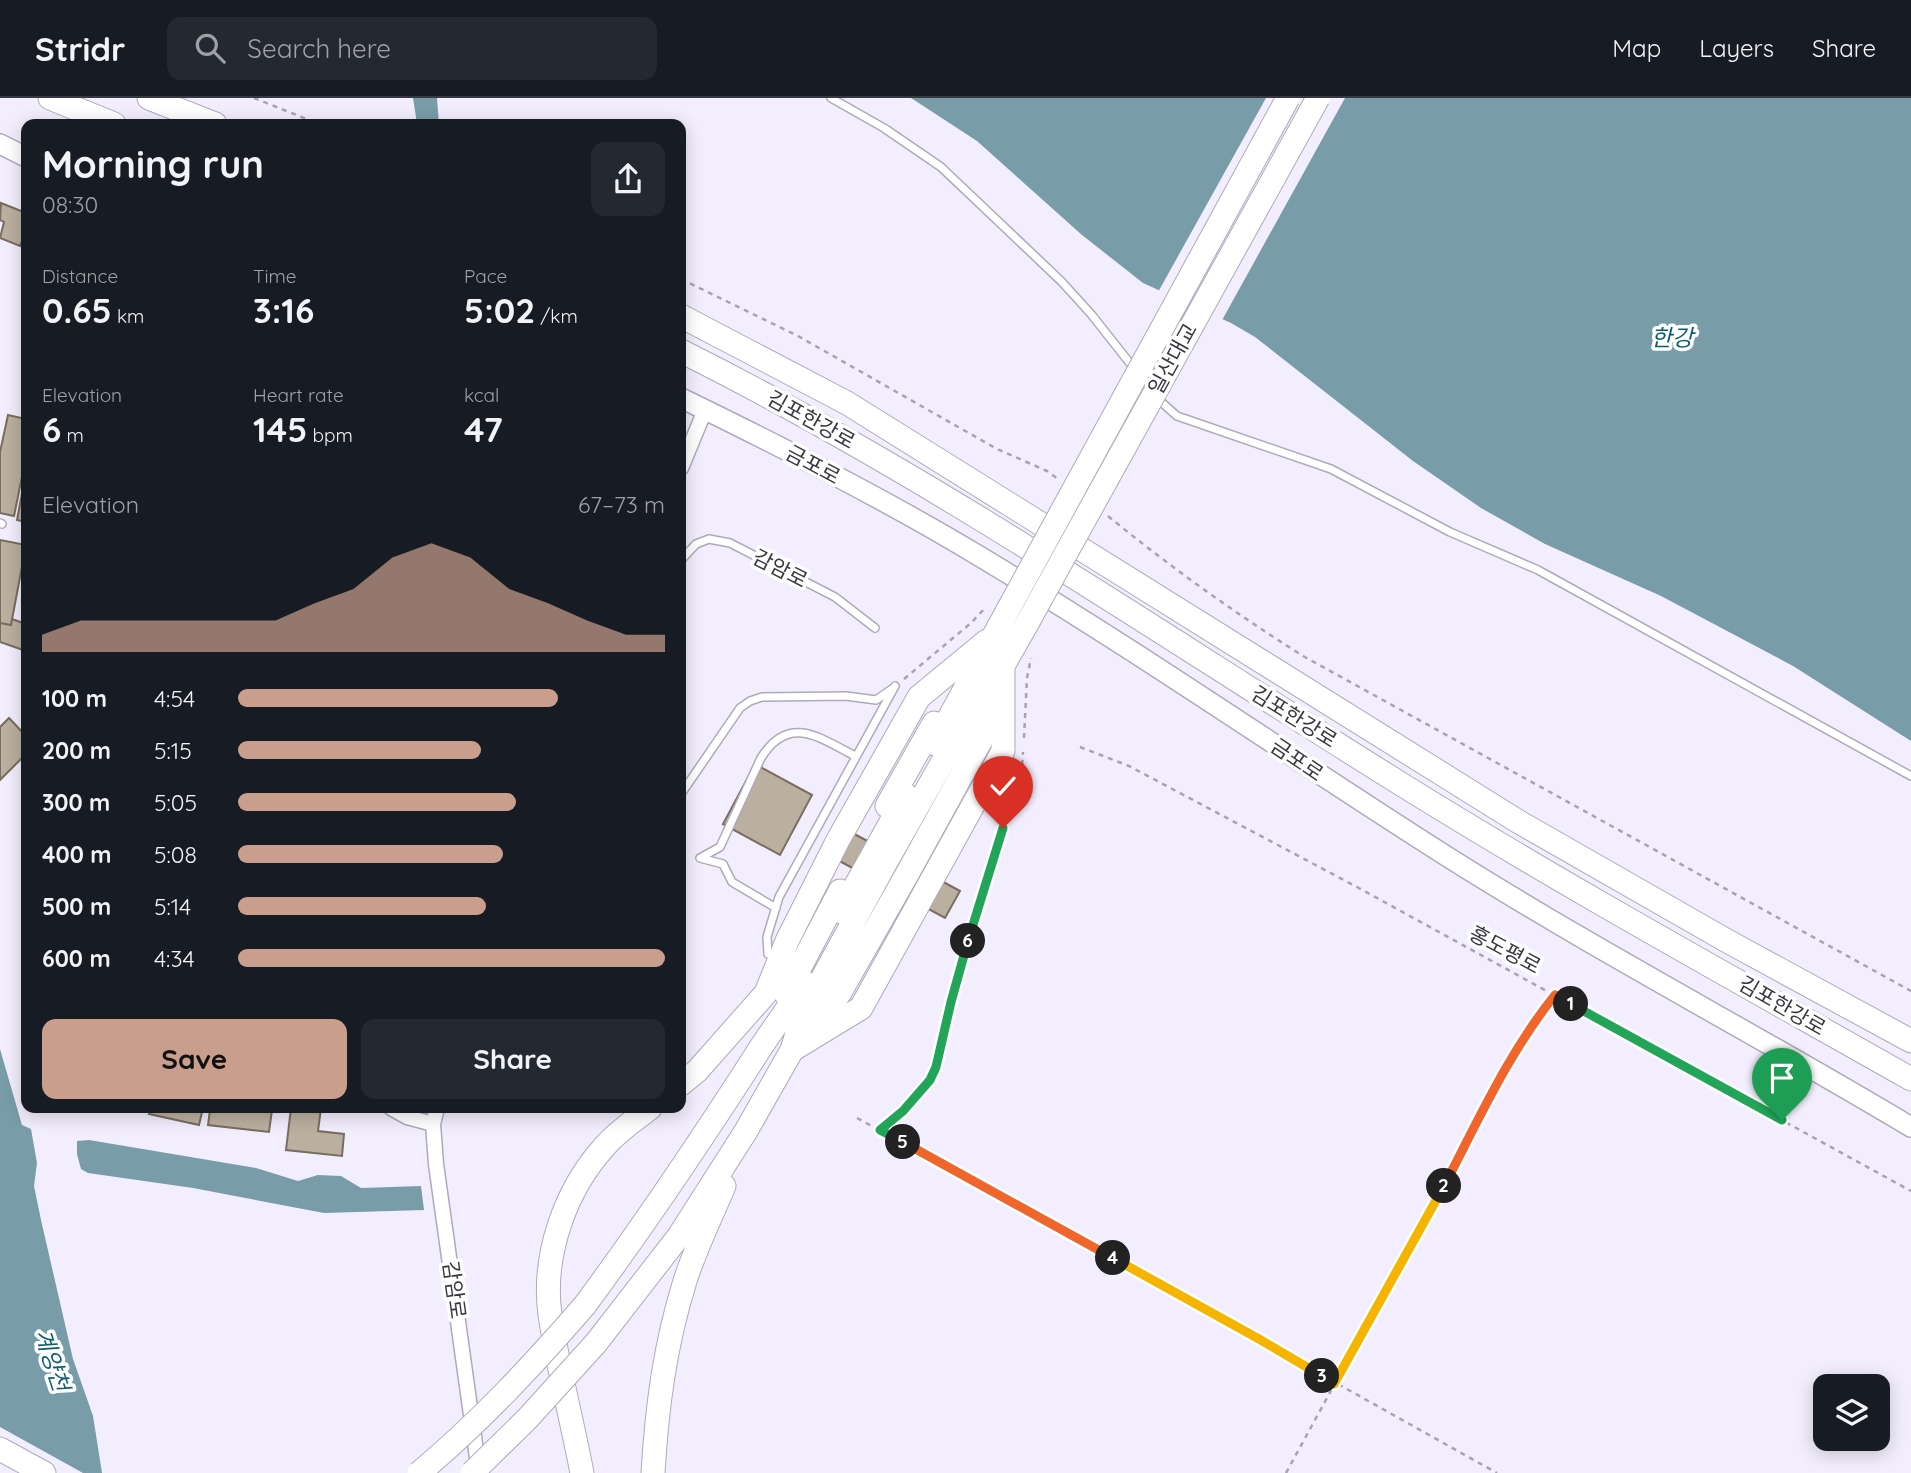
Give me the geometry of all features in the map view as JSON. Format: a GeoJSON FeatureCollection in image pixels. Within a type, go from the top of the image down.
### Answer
{"type":"FeatureCollection","features":[{"type":"Feature","properties":{"kind":"main road"},"geometry":{"type":"LineString","coordinates":[[50,98],[102,119]]}},
{"type":"Feature","properties":{"kind":"main road"},"geometry":{"type":"LineString","coordinates":[[149,98],[202,119]]}},
{"type":"Feature","properties":{"kind":"main road","name":"일산대교"},"geometry":{"type":"LineString","coordinates":[[419,1473],[521,1378],[585,1305],[712,1124],[765,1040],[791,1005],[871,855],[995,634],[998,606],[1288,98]]}},
{"type":"Feature","properties":{"kind":"main road","name":"일산대교"},"geometry":{"type":"LineString","coordinates":[[746,1131],[792,1050],[803,1014],[886,862],[959,733],[1003,666],[1318,98]]}},
{"type":"Feature","properties":{"kind":"main road"},"geometry":{"type":"LineString","coordinates":[[0,145],[21,154]]}},
{"type":"Feature","properties":{"kind":"main road","name":"김포한강로"},"geometry":{"type":"LineString","coordinates":[[686,319],[847,403],[1531,828],[1730,942],[1911,1041]]}},
{"type":"Feature","properties":{"kind":"main road","name":"김포한강로"},"geometry":{"type":"LineString","coordinates":[[686,354],[833,430],[1548,873],[1911,1079]]}},
{"type":"Feature","properties":{"kind":"main road","name":"금포로"},"geometry":{"type":"LineString","coordinates":[[686,400],[977,554],[1455,861],[1672,991],[1911,1127]]}},
{"type":"Feature","properties":{"kind":"main road"},"geometry":{"type":"LineString","coordinates":[[765,1040],[768,954],[825,833],[906,693],[995,634]]}},
{"type":"Feature","properties":{"kind":"main road"},"geometry":{"type":"LineString","coordinates":[[686,1080],[766,993],[787,941],[838,840],[919,697],[995,634]]}},
{"type":"Feature","properties":{"kind":"main road"},"geometry":{"type":"LineString","coordinates":[[792,1050],[861,1008],[1003,751],[1003,666]]}},
{"type":"Feature","properties":{"kind":"main road"},"geometry":{"type":"LineString","coordinates":[[582,1473],[550,1313],[551,1266],[555,1239],[562,1214],[587,1167],[606,1144],[644,1113]]}},
{"type":"Feature","properties":{"kind":"main road"},"geometry":{"type":"LineString","coordinates":[[472,1473],[528,1418],[596,1343],[679,1236],[746,1131]]}},
{"type":"Feature","properties":{"kind":"main road"},"geometry":{"type":"LineString","coordinates":[[653,1469],[660,1382],[670,1333],[686,1278],[746,1131]]}},
{"type":"Feature","properties":{"kind":"main road"},"geometry":{"type":"LineString","coordinates":[[0,1448],[44,1473]]}},
{"type":"Feature","properties":{"kind":"street"},"geometry":{"type":"LineString","coordinates":[[686,456],[705,410]]}},
{"type":"Feature","properties":{"kind":"street"},"geometry":{"type":"LineString","coordinates":[[400,1113],[433,1124]]}},
{"type":"Feature","properties":{"kind":"street","name":"감암로"},"geometry":{"type":"LineString","coordinates":[[436,1113],[433,1124],[436,1164],[479,1473]]}},
{"type":"Feature","properties":{"kind":"lane"},"geometry":{"type":"LineString","coordinates":[[831,98],[884,128],[941,167],[1061,281],[1091,313],[1159,400],[1177,416],[1332,469],[1432,524],[1538,570],[1911,776]]}},
{"type":"Feature","properties":{"kind":"lane","name":"감암로"},"geometry":{"type":"LineString","coordinates":[[686,554],[696,544],[709,539],[730,543],[835,597],[876,628]]}},
{"type":"Feature","properties":{"kind":"lane"},"geometry":{"type":"LineString","coordinates":[[768,954],[767,937],[776,908],[855,756],[895,686]]}},
{"type":"Feature","properties":{"kind":"lane"},"geometry":{"type":"LineString","coordinates":[[686,787],[740,708],[750,701],[762,697],[846,696],[876,700],[895,686]]}},
{"type":"Feature","properties":{"kind":"lane"},"geometry":{"type":"LineString","coordinates":[[776,908],[732,882],[723,864],[700,858],[720,847],[761,758],[768,746],[775,741],[789,734],[805,732],[855,756]]}},
{"type":"Feature","properties":{"kind":"path"},"geometry":{"type":"LineString","coordinates":[[254,98],[306,119]]}},
{"type":"Feature","properties":{"kind":"path"},"geometry":{"type":"LineString","coordinates":[[686,281],[798,336],[997,450],[1047,471],[1058,479]]}},
{"type":"Feature","properties":{"kind":"path"},"geometry":{"type":"LineString","coordinates":[[1100,509],[1168,565],[1303,656],[1911,991]]}},
{"type":"Feature","properties":{"kind":"path"},"geometry":{"type":"LineString","coordinates":[[895,686],[971,623],[998,606]]}},
{"type":"Feature","properties":{"kind":"path"},"geometry":{"type":"LineString","coordinates":[[880,1130],[920,1092],[936,1067],[951,1002],[989,869],[1021,780],[1027,678],[1032,653]]}},
{"type":"Feature","properties":{"kind":"path","name":"홍도평로"},"geometry":{"type":"LineString","coordinates":[[1080,747],[1129,766],[1555,995],[1911,1191]]}},
{"type":"Feature","properties":{"kind":"path"},"geometry":{"type":"LineString","coordinates":[[1286,1473],[1524,1037],[1555,995]]}},
{"type":"Feature","properties":{"kind":"path"},"geometry":{"type":"LineString","coordinates":[[857,1118],[1497,1473]]}},
{"type":"Feature","properties":{"kind":"water"},"geometry":{"type":"Polygon","coordinates":[[[413,98],[437,98],[439,119],[416,119],[413,98]]]}},
{"type":"Feature","properties":{"kind":"water","name":"한강"},"geometry":{"type":"Polygon","coordinates":[[[911,98],[1911,98],[1911,741],[1793,666],[1661,596],[1545,544],[1481,508],[1413,461],[1255,337],[1231,323],[1143,283],[1082,235],[977,141],[911,98]]]}},
{"type":"Feature","properties":{"kind":"water","name":"계양천"},"geometry":{"type":"Polygon","coordinates":[[[0,1049],[22,1125],[31,1129],[37,1163],[34,1186],[41,1220],[73,1359],[93,1416],[102,1473],[0,1473],[0,1049]]]}},
{"type":"Feature","properties":{"kind":"water"},"geometry":{"type":"Polygon","coordinates":[[[89,1140],[256,1168],[298,1181],[318,1175],[341,1176],[361,1188],[421,1186],[424,1210],[324,1213],[193,1188],[88,1173],[81,1169],[77,1141],[89,1140]]]}},
{"type":"Feature","properties":{"kind":"pier"},"geometry":{"type":"Polygon","coordinates":[[[1266,98],[1345,98],[1221,322],[1157,294],[1266,98]]]}},
{"type":"Feature","properties":{"kind":"pier"},"geometry":{"type":"Polygon","coordinates":[[[0,1427],[83,1473],[0,1473],[0,1427]]]}},
{"type":"Feature","properties":{"kind":"building"},"geometry":{"type":"Polygon","coordinates":[[[1,203],[21,211],[20,246],[0,238],[4,222],[0,220],[1,203]]]}},
{"type":"Feature","properties":{"kind":"building"},"geometry":{"type":"Polygon","coordinates":[[[8,415],[21,418],[21,482],[14,516],[0,513],[0,452],[8,415]]]}},
{"type":"Feature","properties":{"kind":"building"},"geometry":{"type":"Polygon","coordinates":[[[21,499],[21,521],[17,520],[21,499]]]}},
{"type":"Feature","properties":{"kind":"building"},"geometry":{"type":"Polygon","coordinates":[[[0,540],[21,544],[21,572],[11,625],[0,623],[0,540]]]}},
{"type":"Feature","properties":{"kind":"building"},"geometry":{"type":"Polygon","coordinates":[[[12,619],[21,622],[21,649],[0,642],[0,623],[11,625],[12,619]]]}},
{"type":"Feature","properties":{"kind":"building"},"geometry":{"type":"Polygon","coordinates":[[[9,718],[21,731],[21,759],[0,780],[0,727],[9,718]]]}},
{"type":"Feature","properties":{"kind":"building"},"geometry":{"type":"Polygon","coordinates":[[[755,764],[812,795],[780,855],[723,824],[755,764]]]}},
{"type":"Feature","properties":{"kind":"building"},"geometry":{"type":"Polygon","coordinates":[[[847,830],[960,891],[945,918],[832,857],[847,830]]]}},
{"type":"Feature","properties":{"kind":"building"},"geometry":{"type":"Polygon","coordinates":[[[149,1113],[202,1113],[199,1125],[149,1113]]]}},
{"type":"Feature","properties":{"kind":"building"},"geometry":{"type":"Polygon","coordinates":[[[210,1113],[272,1113],[269,1132],[208,1125],[210,1113]]]}},
{"type":"Feature","properties":{"kind":"building"},"geometry":{"type":"Polygon","coordinates":[[[290,1113],[320,1113],[318,1131],[344,1134],[342,1156],[286,1150],[290,1113]]]}},
{"type":"Feature","properties":{"kind":"route"},"geometry":{"type":"LineString","coordinates":[[1003,828],[951,1002],[936,1067],[920,1092],[880,1130],[1259,1339],[1334,1384],[1524,1037],[1555,995],[1782,1120]]}}]}
